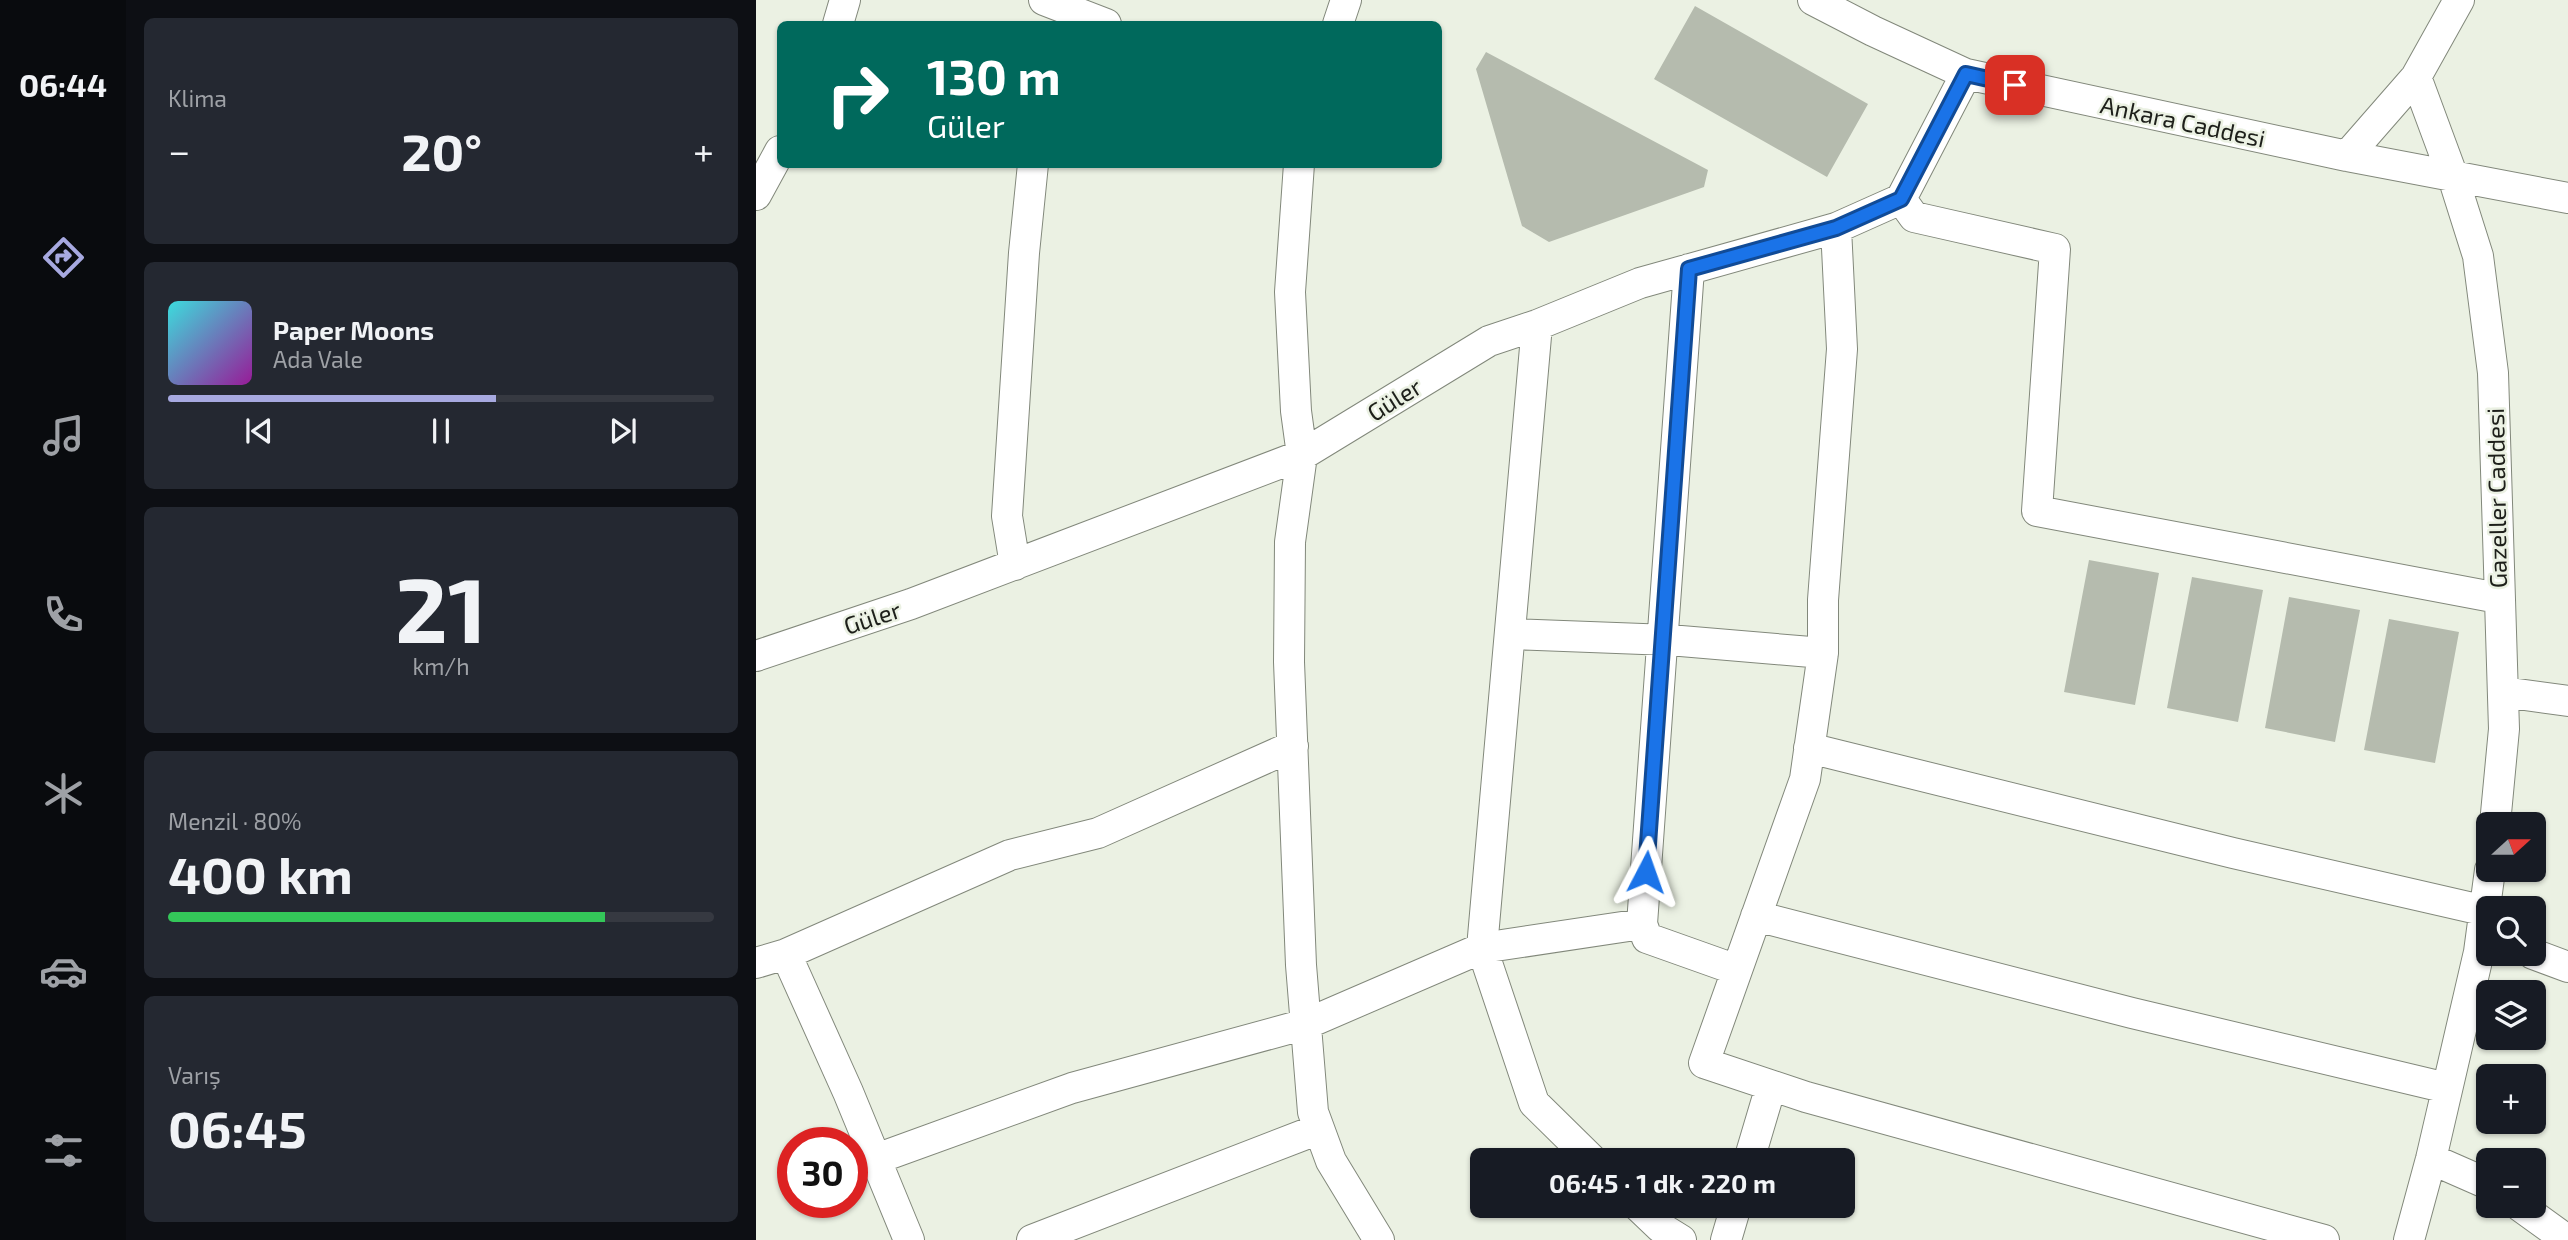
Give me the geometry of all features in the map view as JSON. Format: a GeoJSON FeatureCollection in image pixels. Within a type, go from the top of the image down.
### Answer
{"type":"FeatureCollection","features":[{"type":"Feature","properties":{"kind":"street"},"geometry":{"type":"LineString","coordinates":[[839,21],[845,0]]}},
{"type":"Feature","properties":{"kind":"street"},"geometry":{"type":"LineString","coordinates":[[1339,21],[1346,0]]}},
{"type":"Feature","properties":{"kind":"street","name":"Ankara Caddesi"},"geometry":{"type":"LineString","coordinates":[[1813,0],[1872,31],[1966,74],[2347,156],[2568,198]]}},
{"type":"Feature","properties":{"kind":"street"},"geometry":{"type":"LineString","coordinates":[[2347,156],[2416,78],[2459,0]]}},
{"type":"Feature","properties":{"kind":"street"},"geometry":{"type":"LineString","coordinates":[[1057,11],[1095,21]]}},
{"type":"Feature","properties":{"kind":"street"},"geometry":{"type":"LineString","coordinates":[[1966,74],[1901,199],[1914,217],[2055,248],[2037,511],[2498,598]]}},
{"type":"Feature","properties":{"kind":"street","name":"Gazeller Caddesi"},"geometry":{"type":"LineString","coordinates":[[2416,78],[2479,256],[2493,373],[2504,729],[2496,812]]}},
{"type":"Feature","properties":{"kind":"street"},"geometry":{"type":"LineString","coordinates":[[756,195],[777,156]]}},
{"type":"Feature","properties":{"kind":"street"},"geometry":{"type":"LineString","coordinates":[[1015,565],[1007,516],[1024,253],[1033,168]]}},
{"type":"Feature","properties":{"kind":"street"},"geometry":{"type":"LineString","coordinates":[[1299,168],[1290,292],[1296,411],[1302,455],[1290,542],[1289,662],[1301,965],[1313,1112],[1331,1161],[1379,1240]]}},
{"type":"Feature","properties":{"kind":"street","name":"Güler"},"geometry":{"type":"LineString","coordinates":[[756,656],[911,604],[1302,455],[1489,341],[1537,325],[1640,283],[1836,228],[1901,199]]}},
{"type":"Feature","properties":{"kind":"street"},"geometry":{"type":"LineString","coordinates":[[1836,228],[1842,349],[1823,600],[1823,653],[1805,779],[1704,1063],[1771,1086],[2324,1240]]}},
{"type":"Feature","properties":{"kind":"street"},"geometry":{"type":"LineString","coordinates":[[1689,269],[1642,924],[1647,938],[1737,970]]}},
{"type":"Feature","properties":{"kind":"street"},"geometry":{"type":"LineString","coordinates":[[1537,325],[1482,948],[1534,1103],[1580,1148]]}},
{"type":"Feature","properties":{"kind":"street"},"geometry":{"type":"LineString","coordinates":[[1510,634],[1662,640],[1823,653]]}},
{"type":"Feature","properties":{"kind":"street"},"geometry":{"type":"LineString","coordinates":[[2503,692],[2568,701]]}},
{"type":"Feature","properties":{"kind":"street"},"geometry":{"type":"LineString","coordinates":[[756,963],[786,954],[1010,855],[1098,833],[1293,746]]}},
{"type":"Feature","properties":{"kind":"street"},"geometry":{"type":"LineString","coordinates":[[1809,748],[2233,853],[2476,909]]}},
{"type":"Feature","properties":{"kind":"street"},"geometry":{"type":"LineString","coordinates":[[1756,916],[2132,1013],[2447,1088]]}},
{"type":"Feature","properties":{"kind":"street"},"geometry":{"type":"LineString","coordinates":[[876,1159],[1072,1088],[1306,1024],[1482,948],[1642,924]]}},
{"type":"Feature","properties":{"kind":"street"},"geometry":{"type":"LineString","coordinates":[[786,954],[909,1240]]}},
{"type":"Feature","properties":{"kind":"street"},"geometry":{"type":"LineString","coordinates":[[2546,959],[2568,967]]}},
{"type":"Feature","properties":{"kind":"street"},"geometry":{"type":"LineString","coordinates":[[2409,1240],[2480,966]]}},
{"type":"Feature","properties":{"kind":"street"},"geometry":{"type":"LineString","coordinates":[[1753,1148],[1771,1086]]}},
{"type":"Feature","properties":{"kind":"street"},"geometry":{"type":"LineString","coordinates":[[1032,1240],[1319,1129]]}},
{"type":"Feature","properties":{"kind":"street"},"geometry":{"type":"LineString","coordinates":[[2431,1160],[2476,1179]]}},
{"type":"Feature","properties":{"kind":"street"},"geometry":{"type":"LineString","coordinates":[[1651,1218],[1681,1240]]}},
{"type":"Feature","properties":{"kind":"street"},"geometry":{"type":"LineString","coordinates":[[1726,1240],[1732,1218]]}},
{"type":"Feature","properties":{"kind":"street"},"geometry":{"type":"LineString","coordinates":[[2537,1218],[2567,1240]]}},
{"type":"Feature","properties":{"kind":"building"},"geometry":{"type":"Polygon","coordinates":[[[1695,6],[1868,104],[1827,177],[1654,79],[1695,6]]]}},
{"type":"Feature","properties":{"kind":"building"},"geometry":{"type":"Polygon","coordinates":[[[1486,52],[1708,170],[1704,187],[1549,242],[1522,226],[1476,69],[1486,52]]]}},
{"type":"Feature","properties":{"kind":"building"},"geometry":{"type":"Polygon","coordinates":[[[2089,560],[2159,573],[2135,705],[2064,692],[2089,560]]]}},
{"type":"Feature","properties":{"kind":"building"},"geometry":{"type":"Polygon","coordinates":[[[2192,577],[2263,590],[2238,722],[2167,708],[2192,577]]]}},
{"type":"Feature","properties":{"kind":"building"},"geometry":{"type":"Polygon","coordinates":[[[2289,597],[2360,610],[2335,742],[2265,728],[2289,597]]]}},
{"type":"Feature","properties":{"kind":"building"},"geometry":{"type":"Polygon","coordinates":[[[2389,619],[2459,632],[2435,763],[2364,750],[2389,619]]]}},
{"type":"Feature","properties":{"kind":"route"},"geometry":{"type":"LineString","coordinates":[[1646,872],[1689,269],[1836,228],[1901,199],[1966,74],[2015,85]]}}]}
